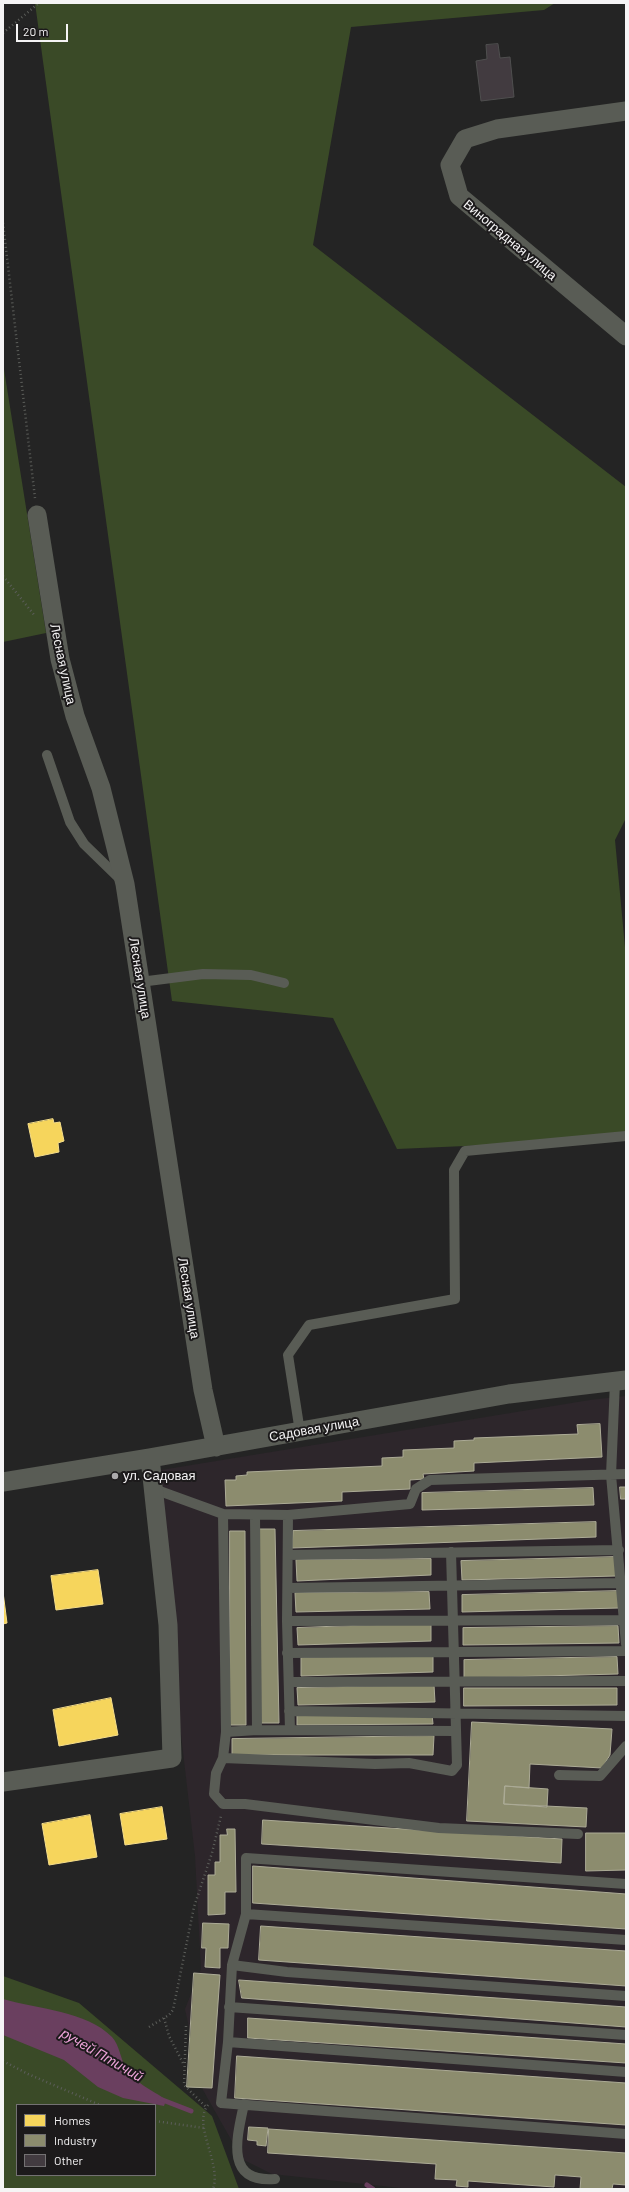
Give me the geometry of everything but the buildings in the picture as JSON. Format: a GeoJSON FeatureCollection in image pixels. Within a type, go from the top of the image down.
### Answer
{"type":"FeatureCollection","features":[{"type":"Feature","properties":{"kind":"street","name":"Виноградная улица"},"geometry":{"type":"LineString","coordinates":[[626,111],[497,129],[465,139],[450,165],[458,196],[626,336]]}},
{"type":"Feature","properties":{"kind":"street","name":"Лесная улица"},"geometry":{"type":"LineString","coordinates":[[37,515],[60,659],[75,716],[101,788],[125,884],[203,1390],[216,1447]]}},
{"type":"Feature","properties":{"kind":"street","name":"Садовая улица"},"geometry":{"type":"LineString","coordinates":[[3,1482],[216,1447],[509,1394],[620,1381]]}},
{"type":"Feature","properties":{"kind":"street"},"geometry":{"type":"LineString","coordinates":[[3,1782],[172,1758],[168,1625],[150,1458]]}},
{"type":"Feature","properties":{"kind":"lane"},"geometry":{"type":"LineString","coordinates":[[47,755],[70,822],[84,844],[125,884]]}},
{"type":"Feature","properties":{"kind":"lane"},"geometry":{"type":"LineString","coordinates":[[140,982],[203,974],[251,975],[284,983]]}},
{"type":"Feature","properties":{"kind":"lane"},"geometry":{"type":"LineString","coordinates":[[300,1432],[288,1354],[309,1325],[455,1299],[454,1170],[465,1151],[626,1136]]}},
{"type":"Feature","properties":{"kind":"lane"},"geometry":{"type":"LineString","coordinates":[[620,1381],[611,1475],[621,1537],[619,1550],[626,1644]]}},
{"type":"Feature","properties":{"kind":"lane"},"geometry":{"type":"LineString","coordinates":[[154,1489],[223,1514],[288,1515],[410,1504],[416,1489],[430,1480],[626,1474]]}},
{"type":"Feature","properties":{"kind":"lane"},"geometry":{"type":"LineString","coordinates":[[223,1514],[226,1732],[223,1758],[216,1773],[214,1794],[223,1804],[245,1804],[438,1828],[578,1834]]}},
{"type":"Feature","properties":{"kind":"lane"},"geometry":{"type":"LineString","coordinates":[[255,1514],[257,1730]]}},
{"type":"Feature","properties":{"kind":"lane"},"geometry":{"type":"LineString","coordinates":[[288,1515],[287,1653],[290,1730]]}},
{"type":"Feature","properties":{"kind":"lane"},"geometry":{"type":"LineString","coordinates":[[288,1555],[619,1550]]}},
{"type":"Feature","properties":{"kind":"lane"},"geometry":{"type":"LineString","coordinates":[[223,1758],[375,1764],[409,1763],[452,1771],[457,1765],[451,1552]]}},
{"type":"Feature","properties":{"kind":"lane"},"geometry":{"type":"LineString","coordinates":[[288,1588],[452,1587],[622,1583]]}},
{"type":"Feature","properties":{"kind":"lane"},"geometry":{"type":"LineString","coordinates":[[287,1621],[453,1619],[624,1620]]}},
{"type":"Feature","properties":{"kind":"lane"},"geometry":{"type":"LineString","coordinates":[[287,1653],[626,1651]]}},
{"type":"Feature","properties":{"kind":"lane"},"geometry":{"type":"LineString","coordinates":[[289,1682],[626,1681]]}},
{"type":"Feature","properties":{"kind":"lane"},"geometry":{"type":"LineString","coordinates":[[289,1711],[455,1712],[626,1716]]}},
{"type":"Feature","properties":{"kind":"lane"},"geometry":{"type":"LineString","coordinates":[[226,1732],[257,1730],[456,1731]]}},
{"type":"Feature","properties":{"kind":"lane"},"geometry":{"type":"LineString","coordinates":[[559,1775],[600,1776],[626,1746]]}},
{"type":"Feature","properties":{"kind":"lane"},"geometry":{"type":"LineString","coordinates":[[626,1884],[246,1858],[246,1914],[232,1965],[228,2042],[221,2103],[626,2134]]}},
{"type":"Feature","properties":{"kind":"lane"},"geometry":{"type":"LineString","coordinates":[[246,1914],[626,1940]]}},
{"type":"Feature","properties":{"kind":"lane"},"geometry":{"type":"LineString","coordinates":[[232,1965],[288,1972],[626,1996]]}},
{"type":"Feature","properties":{"kind":"lane"},"geometry":{"type":"LineString","coordinates":[[229,2007],[626,2035]]}},
{"type":"Feature","properties":{"kind":"lane"},"geometry":{"type":"LineString","coordinates":[[228,2042],[626,2072]]}},
{"type":"Feature","properties":{"kind":"lane"},"geometry":{"type":"LineString","coordinates":[[244,2104],[237,2141],[242,2169],[246,2174],[253,2177],[263,2180],[275,2179]]}},
{"type":"Feature","properties":{"kind":"path"},"geometry":{"type":"LineString","coordinates":[[3,33],[39,3]]}},
{"type":"Feature","properties":{"kind":"path"},"geometry":{"type":"LineString","coordinates":[[3,223],[37,515]]}},
{"type":"Feature","properties":{"kind":"path"},"geometry":{"type":"LineString","coordinates":[[3,576],[35,617]]}},
{"type":"Feature","properties":{"kind":"path"},"geometry":{"type":"LineString","coordinates":[[149,2026],[164,2018],[172,2010],[194,1907],[212,1853],[223,1804]]}},
{"type":"Feature","properties":{"kind":"path"},"geometry":{"type":"LineString","coordinates":[[164,2018],[170,2036],[183,2063]]}},
{"type":"Feature","properties":{"kind":"path"},"geometry":{"type":"LineString","coordinates":[[186,2026],[183,2063],[184,2085],[206,2107]]}},
{"type":"Feature","properties":{"kind":"path"},"geometry":{"type":"LineString","coordinates":[[3,2061],[98,2104]]}},
{"type":"Feature","properties":{"kind":"path"},"geometry":{"type":"LineString","coordinates":[[213,2189],[216,2172],[202,2121],[206,2107],[209,2104],[221,2103]]}},
{"type":"Feature","properties":{"kind":"path"},"geometry":{"type":"LineString","coordinates":[[156,2121],[204,2128]]}},
{"type":"Feature","properties":{"kind":"shaded area"},"geometry":{"type":"Polygon","coordinates":[[[626,1396],[626,2189],[410,2189],[272,2174],[242,2159],[203,2090],[185,2009],[201,1969],[195,1856],[178,1708],[161,1470],[590,1400],[626,1396]]]}},
{"type":"Feature","properties":{"kind":"green space"},"geometry":{"type":"Polygon","coordinates":[[[35,3],[555,3],[544,10],[351,27],[313,245],[626,487],[626,818],[615,840],[626,958],[626,1135],[601,1140],[397,1149],[333,1018],[172,1001],[35,3]]]}},
{"type":"Feature","properties":{"kind":"green space"},"geometry":{"type":"Polygon","coordinates":[[[3,363],[46,633],[3,642],[3,363]]]}},
{"type":"Feature","properties":{"kind":"green space"},"geometry":{"type":"Polygon","coordinates":[[[3,1976],[79,2003],[212,2116],[239,2189],[3,2189],[3,1976]]]}},
{"type":"Feature","properties":{"kind":"water"},"geometry":{"type":"Polygon","coordinates":[[[3,1999],[61,2012],[89,2022],[102,2028],[112,2037],[129,2073],[139,2082],[166,2100],[164,2106],[123,2098],[98,2087],[64,2060],[3,2035],[3,1999]]]}},
{"type":"Feature","properties":{"kind":"waterway","name":"ручей Птичий"},"geometry":{"type":"LineString","coordinates":[[160,2099],[191,2111]]}},
{"type":"Feature","properties":{"kind":"waterway"},"geometry":{"type":"LineString","coordinates":[[367,2185],[373,2189]]}},
{"type":"Feature","properties":{"kind":"place","name":"ул. Садовая"},"geometry":{"type":"Point","coordinates":[115,1476]}}]}
